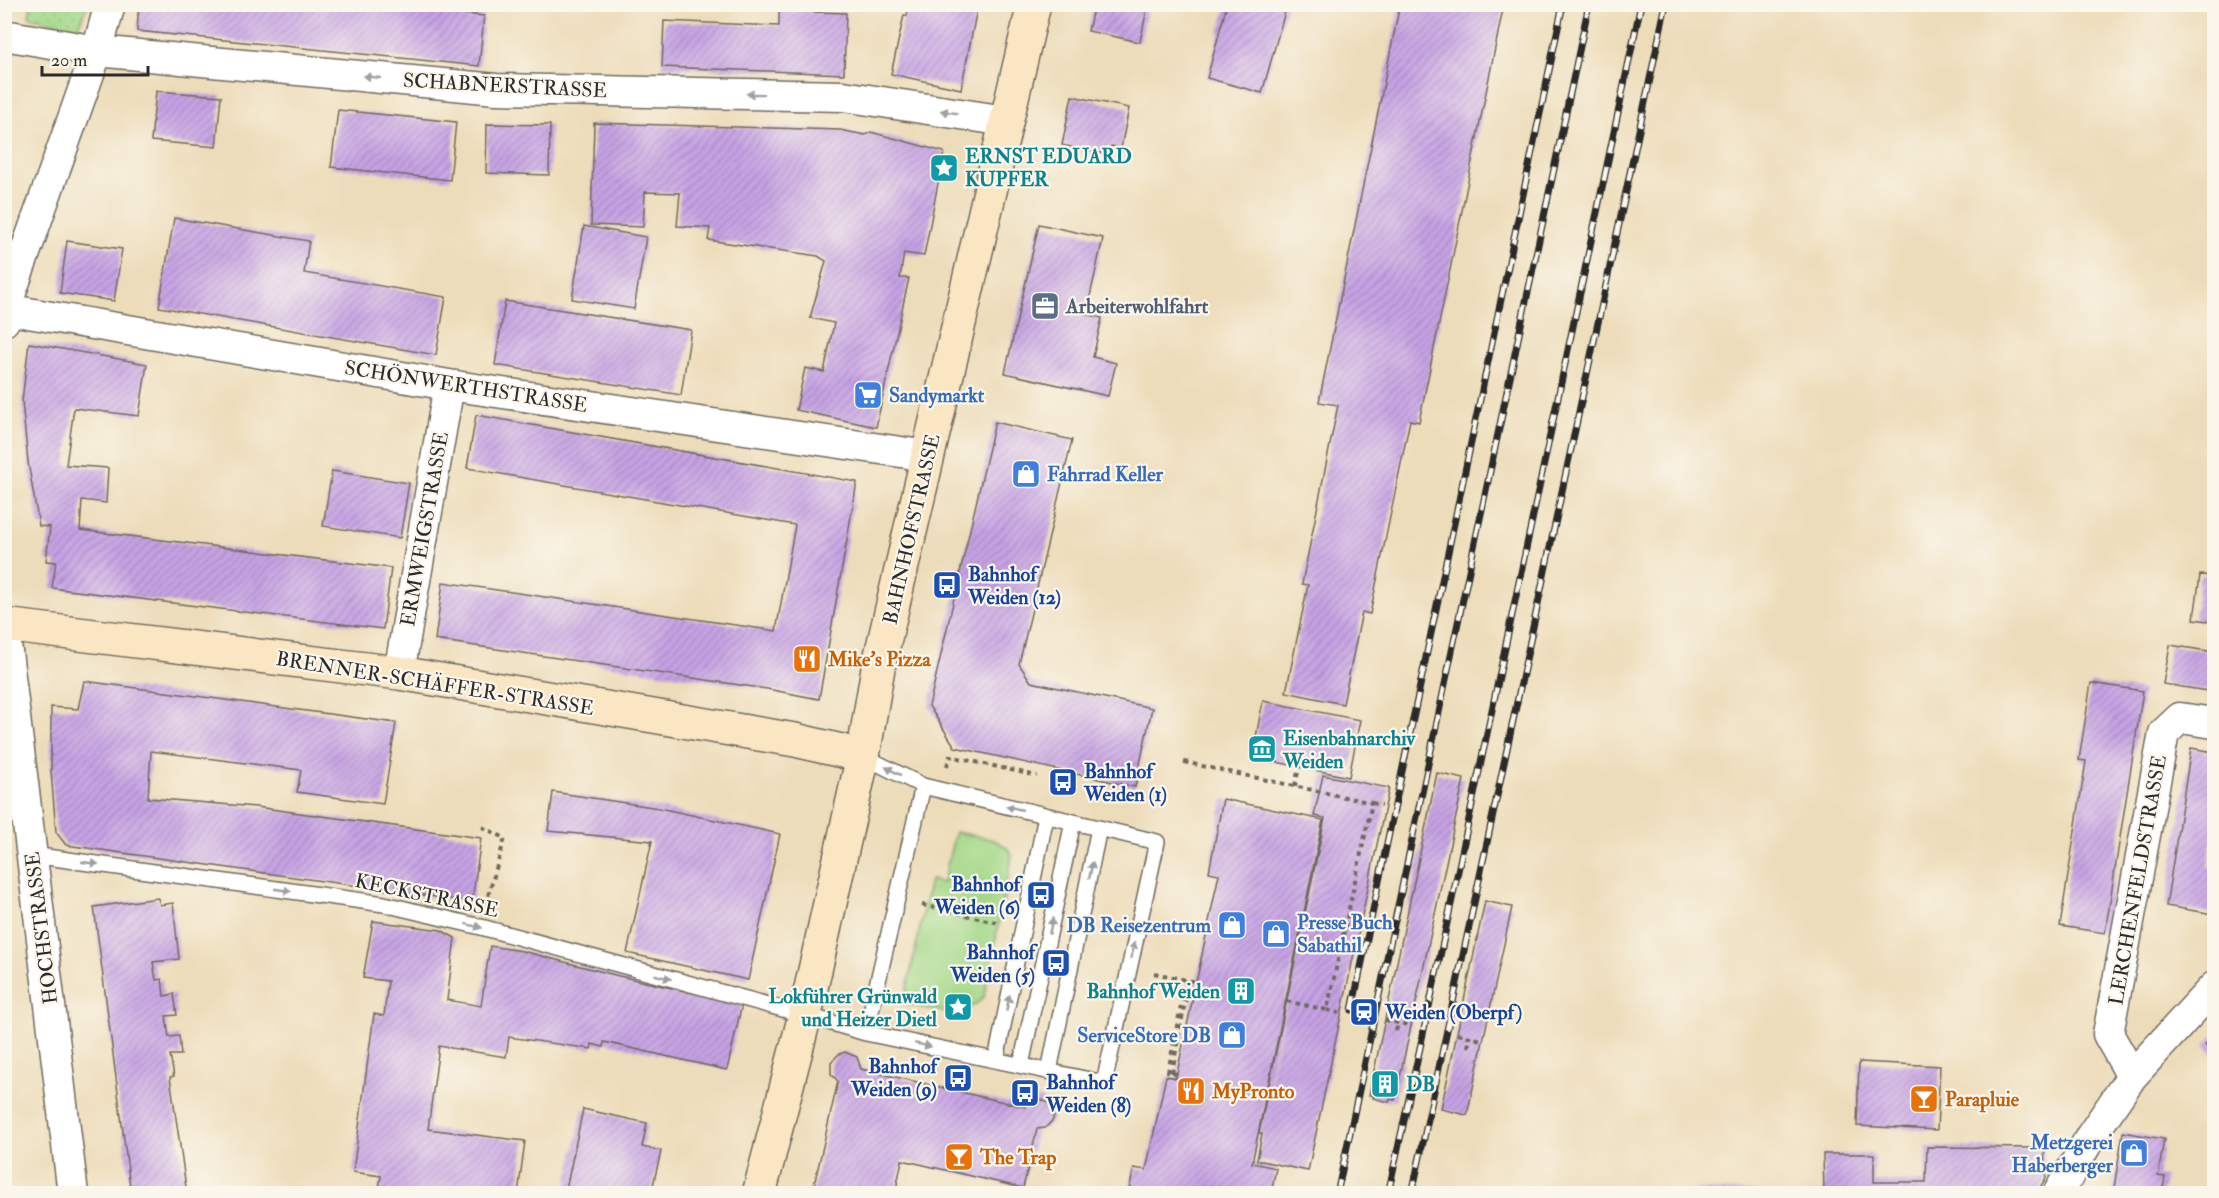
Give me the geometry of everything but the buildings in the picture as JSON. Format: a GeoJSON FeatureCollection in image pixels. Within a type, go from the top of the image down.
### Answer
{"type":"FeatureCollection","features":[{"type":"Feature","properties":{"kind":"main road","name":"BAHNHOFSTRASSE"},"geometry":{"type":"LineString","coordinates":[[759,1194],[805,1015],[863,756],[878,668],[1034,4]]}},
{"type":"Feature","properties":{"kind":"main road","name":"BRENNER-SCHÄFFER-STRASSE"},"geometry":{"type":"LineString","coordinates":[[4,626],[399,674],[795,740],[863,756]]}},
{"type":"Feature","properties":{"kind":"street"},"geometry":{"type":"LineString","coordinates":[[4,321],[5,309],[97,51],[110,4]]}},
{"type":"Feature","properties":{"kind":"street","name":"SCHABNERSTRASSE"},"geometry":{"type":"LineString","coordinates":[[4,35],[97,51],[496,89],[843,96],[1006,122]]}},
{"type":"Feature","properties":{"kind":"street","name":"SCHÖNWERTHSTRASSE"},"geometry":{"type":"LineString","coordinates":[[5,309],[449,385],[928,456]]}},
{"type":"Feature","properties":{"kind":"street","name":"ERMWEIGSTRASSE"},"geometry":{"type":"LineString","coordinates":[[399,674],[449,385]]}},
{"type":"Feature","properties":{"kind":"street","name":"HOCHSTRASSE"},"geometry":{"type":"LineString","coordinates":[[4,626],[73,1194]]}},
{"type":"Feature","properties":{"kind":"street","name":"LERCHENFELDSTRASSE"},"geometry":{"type":"LineString","coordinates":[[2132,1076],[2108,1034],[2164,733],[2180,718],[2214,723]]}},
{"type":"Feature","properties":{"kind":"street"},"geometry":{"type":"LineString","coordinates":[[2058,1194],[2091,1136],[2132,1076],[2214,987]]}},
{"type":"Feature","properties":{"kind":"lane"},"geometry":{"type":"LineString","coordinates":[[863,756],[923,786],[1157,842],[1129,968]]}},
{"type":"Feature","properties":{"kind":"lane"},"geometry":{"type":"LineString","coordinates":[[866,1033],[923,786]]}},
{"type":"Feature","properties":{"kind":"lane"},"geometry":{"type":"LineString","coordinates":[[996,1060],[1046,816]]}},
{"type":"Feature","properties":{"kind":"lane"},"geometry":{"type":"LineString","coordinates":[[1021,1065],[1073,822]]}},
{"type":"Feature","properties":{"kind":"lane"},"geometry":{"type":"LineString","coordinates":[[1049,1071],[1099,828]]}},
{"type":"Feature","properties":{"kind":"lane","name":"KECKSTRASSE"},"geometry":{"type":"LineString","coordinates":[[32,855],[384,904],[481,927],[866,1033],[1104,1083],[1129,968]]}},
{"type":"Feature","properties":{"kind":"path"},"geometry":{"type":"LineString","coordinates":[[1184,762],[1382,805]]}},
{"type":"Feature","properties":{"kind":"path"},"geometry":{"type":"LineString","coordinates":[[1295,786],[1299,766]]}},
{"type":"Feature","properties":{"kind":"path"},"geometry":{"type":"LineString","coordinates":[[1327,1010],[1372,803]]}},
{"type":"Feature","properties":{"kind":"path"},"geometry":{"type":"LineString","coordinates":[[481,927],[485,904],[505,838],[482,827]]}},
{"type":"Feature","properties":{"kind":"path"},"geometry":{"type":"LineString","coordinates":[[1129,968],[1196,982]]}},
{"type":"Feature","properties":{"kind":"path"},"geometry":{"type":"LineString","coordinates":[[1174,1074],[1168,1072],[1188,980]]}},
{"type":"Feature","properties":{"kind":"path"},"geometry":{"type":"LineString","coordinates":[[1286,1001],[1339,1013]]}},
{"type":"Feature","properties":{"kind":"path"},"geometry":{"type":"LineString","coordinates":[[1385,1020],[1412,1026]]}},
{"type":"Feature","properties":{"kind":"path"},"geometry":{"type":"LineString","coordinates":[[1396,1031],[1398,1023]]}},
{"type":"Feature","properties":{"kind":"path"},"geometry":{"type":"LineString","coordinates":[[1458,1034],[1482,1040]]}},
{"type":"Feature","properties":{"kind":"path"},"geometry":{"type":"LineString","coordinates":[[1468,1047],[1470,1037]]}},
{"type":"Feature","properties":{"kind":"green space"},"geometry":{"type":"Polygon","coordinates":[[[31,4],[88,5],[77,28],[29,17],[31,4]]]}},
{"type":"Feature","properties":{"kind":"green space"},"geometry":{"type":"Polygon","coordinates":[[[955,832],[996,841],[1009,850],[1012,856],[984,997],[965,1010],[946,1012],[904,1003],[930,880],[943,883],[955,832]]]}},
{"type":"Feature","properties":{"kind":"railway"},"geometry":{"type":"LineString","coordinates":[[1352,1010],[1563,4]]}},
{"type":"Feature","properties":{"kind":"railway"},"geometry":{"type":"LineString","coordinates":[[1337,1194],[1589,4]]}},
{"type":"Feature","properties":{"kind":"railway"},"geometry":{"type":"LineString","coordinates":[[1388,1194],[1641,4]]}},
{"type":"Feature","properties":{"kind":"railway"},"geometry":{"type":"LineString","coordinates":[[1412,1194],[1666,4]]}},
{"type":"Feature","properties":{"kind":"place","name":"ERNST EDUARD KUPFER"},"geometry":{"type":"Point","coordinates":[944,168]}},
{"type":"Feature","properties":{"kind":"place","name":"Arbeiterwohlfahrt"},"geometry":{"type":"Point","coordinates":[1045,306]}},
{"type":"Feature","properties":{"kind":"place","name":"Sandymarkt"},"geometry":{"type":"Point","coordinates":[868,395]}},
{"type":"Feature","properties":{"kind":"place","name":"Fahrrad Keller"},"geometry":{"type":"Point","coordinates":[1026,474]}},
{"type":"Feature","properties":{"kind":"place","name":"Bahnhof Weiden (12)"},"geometry":{"type":"Point","coordinates":[947,585]}},
{"type":"Feature","properties":{"kind":"place","name":"Mike's Pizza"},"geometry":{"type":"Point","coordinates":[807,659]}},
{"type":"Feature","properties":{"kind":"place","name":"Eisenbahnarchiv Weiden"},"geometry":{"type":"Point","coordinates":[1262,749]}},
{"type":"Feature","properties":{"kind":"place","name":"Bahnhof Weiden (1)"},"geometry":{"type":"Point","coordinates":[1063,782]}},
{"type":"Feature","properties":{"kind":"place","name":"Bahnhof Weiden (6)"},"geometry":{"type":"Point","coordinates":[1041,895]}},
{"type":"Feature","properties":{"kind":"place","name":"DB Reisezentrum"},"geometry":{"type":"Point","coordinates":[1232,925]}},
{"type":"Feature","properties":{"kind":"place","name":"Presse Buch Sabathil"},"geometry":{"type":"Point","coordinates":[1276,934]}},
{"type":"Feature","properties":{"kind":"place","name":"Bahnhof Weiden (5)"},"geometry":{"type":"Point","coordinates":[1056,963]}},
{"type":"Feature","properties":{"kind":"place","name":"Bahnhof Weiden"},"geometry":{"type":"Point","coordinates":[1241,991]}},
{"type":"Feature","properties":{"kind":"place","name":"Lokführer Grünwald und Heizer Dietl"},"geometry":{"type":"Point","coordinates":[958,1007]}},
{"type":"Feature","properties":{"kind":"place","name":"Weiden (Oberpf)"},"geometry":{"type":"Point","coordinates":[1364,1012]}},
{"type":"Feature","properties":{"kind":"place","name":"ServiceStore DB"},"geometry":{"type":"Point","coordinates":[1232,1035]}},
{"type":"Feature","properties":{"kind":"place","name":"Bahnhof Weiden (9)"},"geometry":{"type":"Point","coordinates":[958,1078]}},
{"type":"Feature","properties":{"kind":"place","name":"DB"},"geometry":{"type":"Point","coordinates":[1385,1084]}},
{"type":"Feature","properties":{"kind":"place","name":"MyPronto"},"geometry":{"type":"Point","coordinates":[1191,1091]}},
{"type":"Feature","properties":{"kind":"place","name":"Bahnhof Weiden (8)"},"geometry":{"type":"Point","coordinates":[1025,1093]}},
{"type":"Feature","properties":{"kind":"place","name":"Parapluie"},"geometry":{"type":"Point","coordinates":[1924,1099]}},
{"type":"Feature","properties":{"kind":"place","name":"Metzgerei Haberberger"},"geometry":{"type":"Point","coordinates":[2134,1153]}},
{"type":"Feature","properties":{"kind":"place","name":"The Trap"},"geometry":{"type":"Point","coordinates":[959,1157]}}]}
